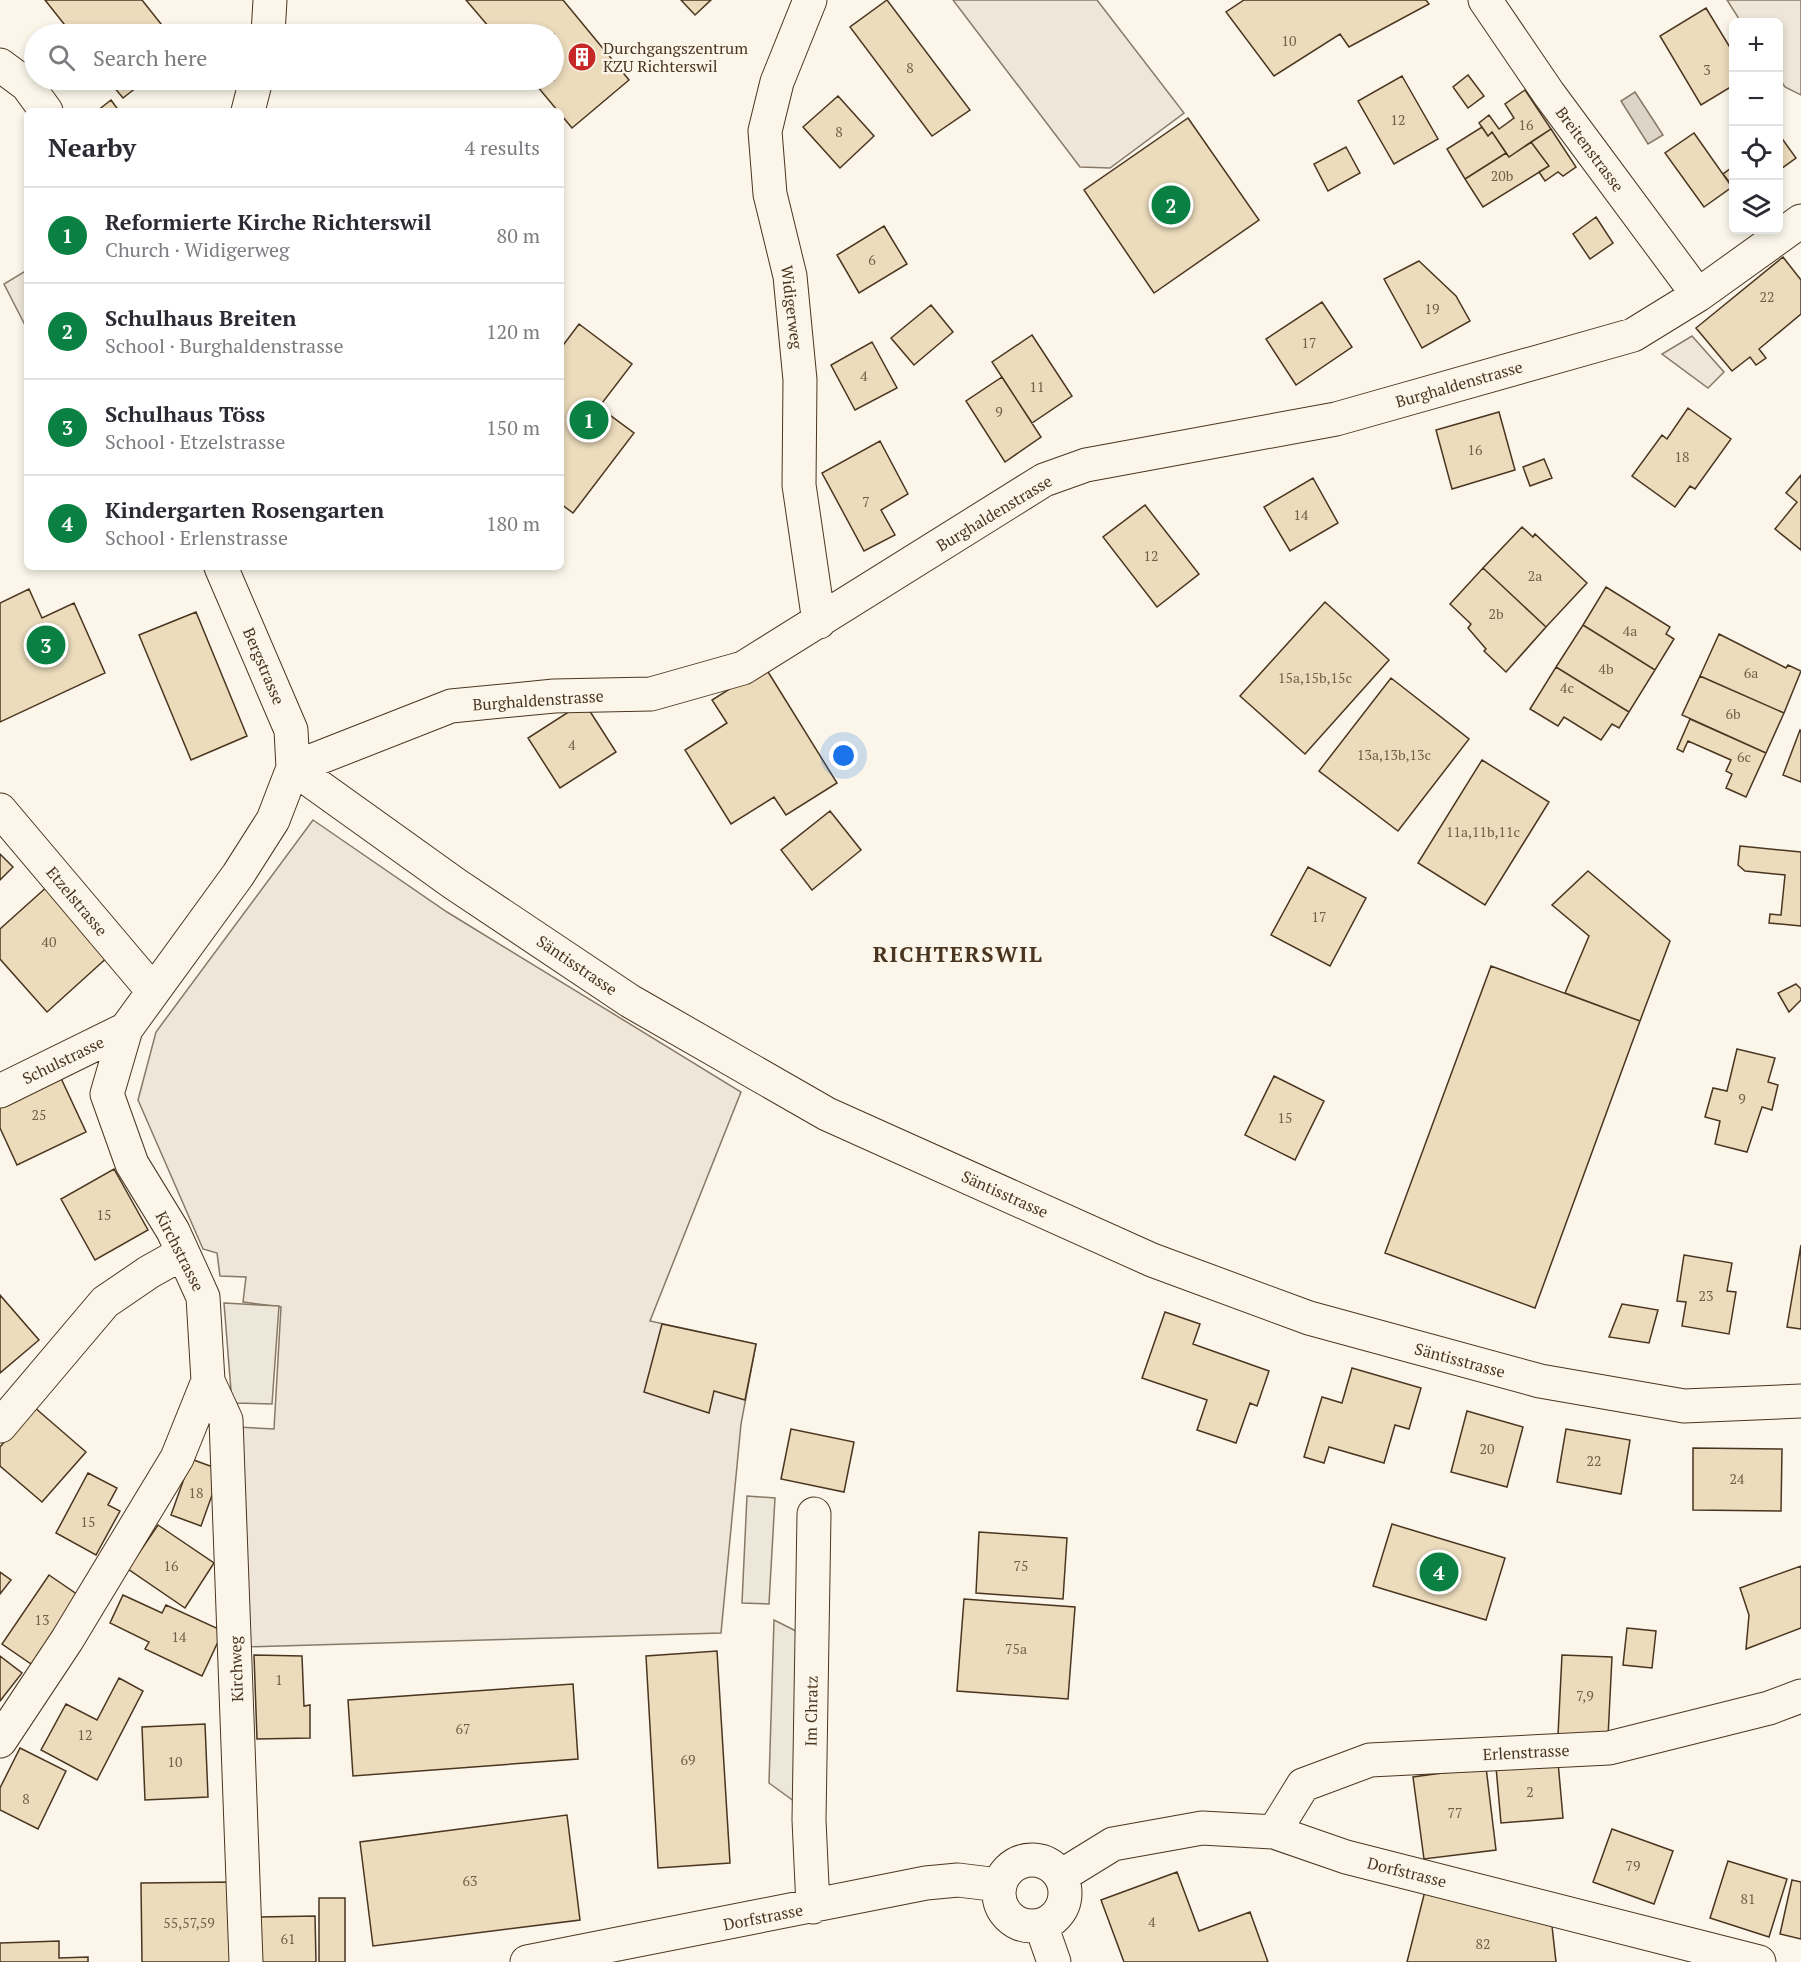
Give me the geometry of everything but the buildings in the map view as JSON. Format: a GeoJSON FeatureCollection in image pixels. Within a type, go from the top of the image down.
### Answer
{"type":"FeatureCollection","features":[{"type":"Feature","properties":{"kind":"street"},"geometry":{"type":"LineString","coordinates":[[269,24],[270,0]]}},
{"type":"Feature","properties":{"kind":"street","name":"Widigerweg"},"geometry":{"type":"LineString","coordinates":[[810,0],[777,82],[765,132],[770,194],[790,276],[801,380],[799,485],[819,622]]}},
{"type":"Feature","properties":{"kind":"street","name":"Breitenstrasse"},"geometry":{"type":"LineString","coordinates":[[1485,0],[1550,94],[1698,295]]}},
{"type":"Feature","properties":{"kind":"street"},"geometry":{"type":"LineString","coordinates":[[0,65],[24,83]]}},
{"type":"Feature","properties":{"kind":"street"},"geometry":{"type":"LineString","coordinates":[[31,90],[44,108]]}},
{"type":"Feature","properties":{"kind":"street"},"geometry":{"type":"LineString","coordinates":[[249,108],[253,90]]}},
{"type":"Feature","properties":{"kind":"street","name":"Burghaldenstrasse"},"geometry":{"type":"LineString","coordinates":[[292,768],[451,706],[554,696],[651,694],[743,668],[1044,480],[1086,465],[1267,434],[1336,419],[1632,335],[1698,295],[1801,221]]}},
{"type":"Feature","properties":{"kind":"street","name":"Bergstrasse"},"geometry":{"type":"LineString","coordinates":[[222,570],[291,730],[292,768]]}},
{"type":"Feature","properties":{"kind":"street","name":"Kirchstrasse"},"geometry":{"type":"LineString","coordinates":[[0,1741],[67,1640],[177,1458],[208,1381],[203,1297],[183,1253],[132,1164],[107,1094],[126,1029],[238,875],[273,820],[292,768]]}},
{"type":"Feature","properties":{"kind":"street","name":"Säntisstrasse"},"geometry":{"type":"LineString","coordinates":[[292,768],[455,884],[630,1000],[827,1114],[1152,1260],[1309,1318],[1540,1381],[1684,1406],[1801,1401]]}},
{"type":"Feature","properties":{"kind":"street","name":"Etzelstrasse"},"geometry":{"type":"LineString","coordinates":[[0,810],[153,992]]}},
{"type":"Feature","properties":{"kind":"street","name":"Schulstrasse"},"geometry":{"type":"LineString","coordinates":[[0,1091],[126,1029]]}},
{"type":"Feature","properties":{"kind":"street"},"geometry":{"type":"LineString","coordinates":[[0,1426],[105,1302],[149,1272],[183,1253]]}},
{"type":"Feature","properties":{"kind":"street","name":"Kirchweg"},"geometry":{"type":"LineString","coordinates":[[208,1381],[226,1420],[246,1962]]}},
{"type":"Feature","properties":{"kind":"street","name":"Im Chratz"},"geometry":{"type":"LineString","coordinates":[[813,1907],[809,1820],[814,1514]]}},
{"type":"Feature","properties":{"kind":"street","name":"Erlenstrasse"},"geometry":{"type":"LineString","coordinates":[[1274,1832],[1303,1785],[1370,1760],[1609,1748],[1769,1708],[1801,1696]]}},
{"type":"Feature","properties":{"kind":"street","name":"Dorfstrasse"},"geometry":{"type":"LineString","coordinates":[[1061,1876],[1113,1844],[1202,1828],[1274,1832],[1346,1857],[1759,1962]]}},
{"type":"Feature","properties":{"kind":"street"},"geometry":{"type":"LineString","coordinates":[[1027,1859],[1046,1863],[1061,1876],[1065,1895],[1058,1914],[1041,1925],[1030,1926],[1008,1917],[999,1897],[999,1885],[1009,1868],[1027,1859]]}},
{"type":"Feature","properties":{"kind":"street","name":"Dorfstrasse"},"geometry":{"type":"LineString","coordinates":[[527,1962],[926,1883],[958,1880],[999,1885]]}},
{"type":"Feature","properties":{"kind":"street"},"geometry":{"type":"LineString","coordinates":[[1041,1925],[1054,1962]]}},
{"type":"Feature","properties":{"kind":"shaded area"},"geometry":{"type":"Polygon","coordinates":[[[953,0],[1097,0],[1184,113],[1110,168],[1080,167],[953,0]]]}},
{"type":"Feature","properties":{"kind":"shaded area"},"geometry":{"type":"Polygon","coordinates":[[[1727,0],[1801,0],[1801,95],[1783,84],[1783,18],[1738,18],[1727,0]]]}},
{"type":"Feature","properties":{"kind":"shaded area"},"geometry":{"type":"Polygon","coordinates":[[[1635,92],[1663,135],[1648,144],[1621,101],[1635,92]]]}},
{"type":"Feature","properties":{"kind":"shaded area"},"geometry":{"type":"Polygon","coordinates":[[[24,272],[24,323],[4,284],[24,272]]]}},
{"type":"Feature","properties":{"kind":"shaded area"},"geometry":{"type":"Polygon","coordinates":[[[1692,336],[1724,372],[1708,388],[1662,354],[1692,336]]]}},
{"type":"Feature","properties":{"kind":"shaded area"},"geometry":{"type":"Polygon","coordinates":[[[313,820],[447,912],[741,1092],[650,1321],[756,1344],[741,1424],[721,1633],[243,1647],[238,1427],[274,1429],[281,1307],[243,1302],[246,1277],[220,1276],[217,1253],[203,1249],[138,1100],[156,1032],[313,820]]]}},
{"type":"Feature","properties":{"kind":"shaded area"},"geometry":{"type":"Polygon","coordinates":[[[224,1303],[279,1306],[272,1404],[232,1403],[224,1303]]]}},
{"type":"Feature","properties":{"kind":"shaded area"},"geometry":{"type":"Polygon","coordinates":[[[747,1496],[775,1498],[769,1604],[742,1603],[747,1496]]]}},
{"type":"Feature","properties":{"kind":"shaded area"},"geometry":{"type":"Polygon","coordinates":[[[774,1620],[802,1634],[798,1804],[769,1783],[774,1620]]]}},
{"type":"Feature","properties":{"kind":"place","name":"Durchgangszentrum KZU Richterswil"},"geometry":{"type":"Point","coordinates":[582,57]}},
{"type":"Feature","properties":{"kind":"place","name":"Schulhaus Breiten"},"geometry":{"type":"Point","coordinates":[1171,205]}},
{"type":"Feature","properties":{"kind":"place","name":"Reformierte Kirche Richterswil"},"geometry":{"type":"Point","coordinates":[589,420]}},
{"type":"Feature","properties":{"kind":"place","name":"Schulhaus Töss"},"geometry":{"type":"Point","coordinates":[46,645]}},
{"type":"Feature","properties":{"kind":"place","name":"Kindergarten Rosengarten"},"geometry":{"type":"Point","coordinates":[1439,1572]}},
{"type":"Feature","properties":{"kind":"district","name":"RICHTERSWIL"},"geometry":{"type":"Point","coordinates":[958,954]}}]}
